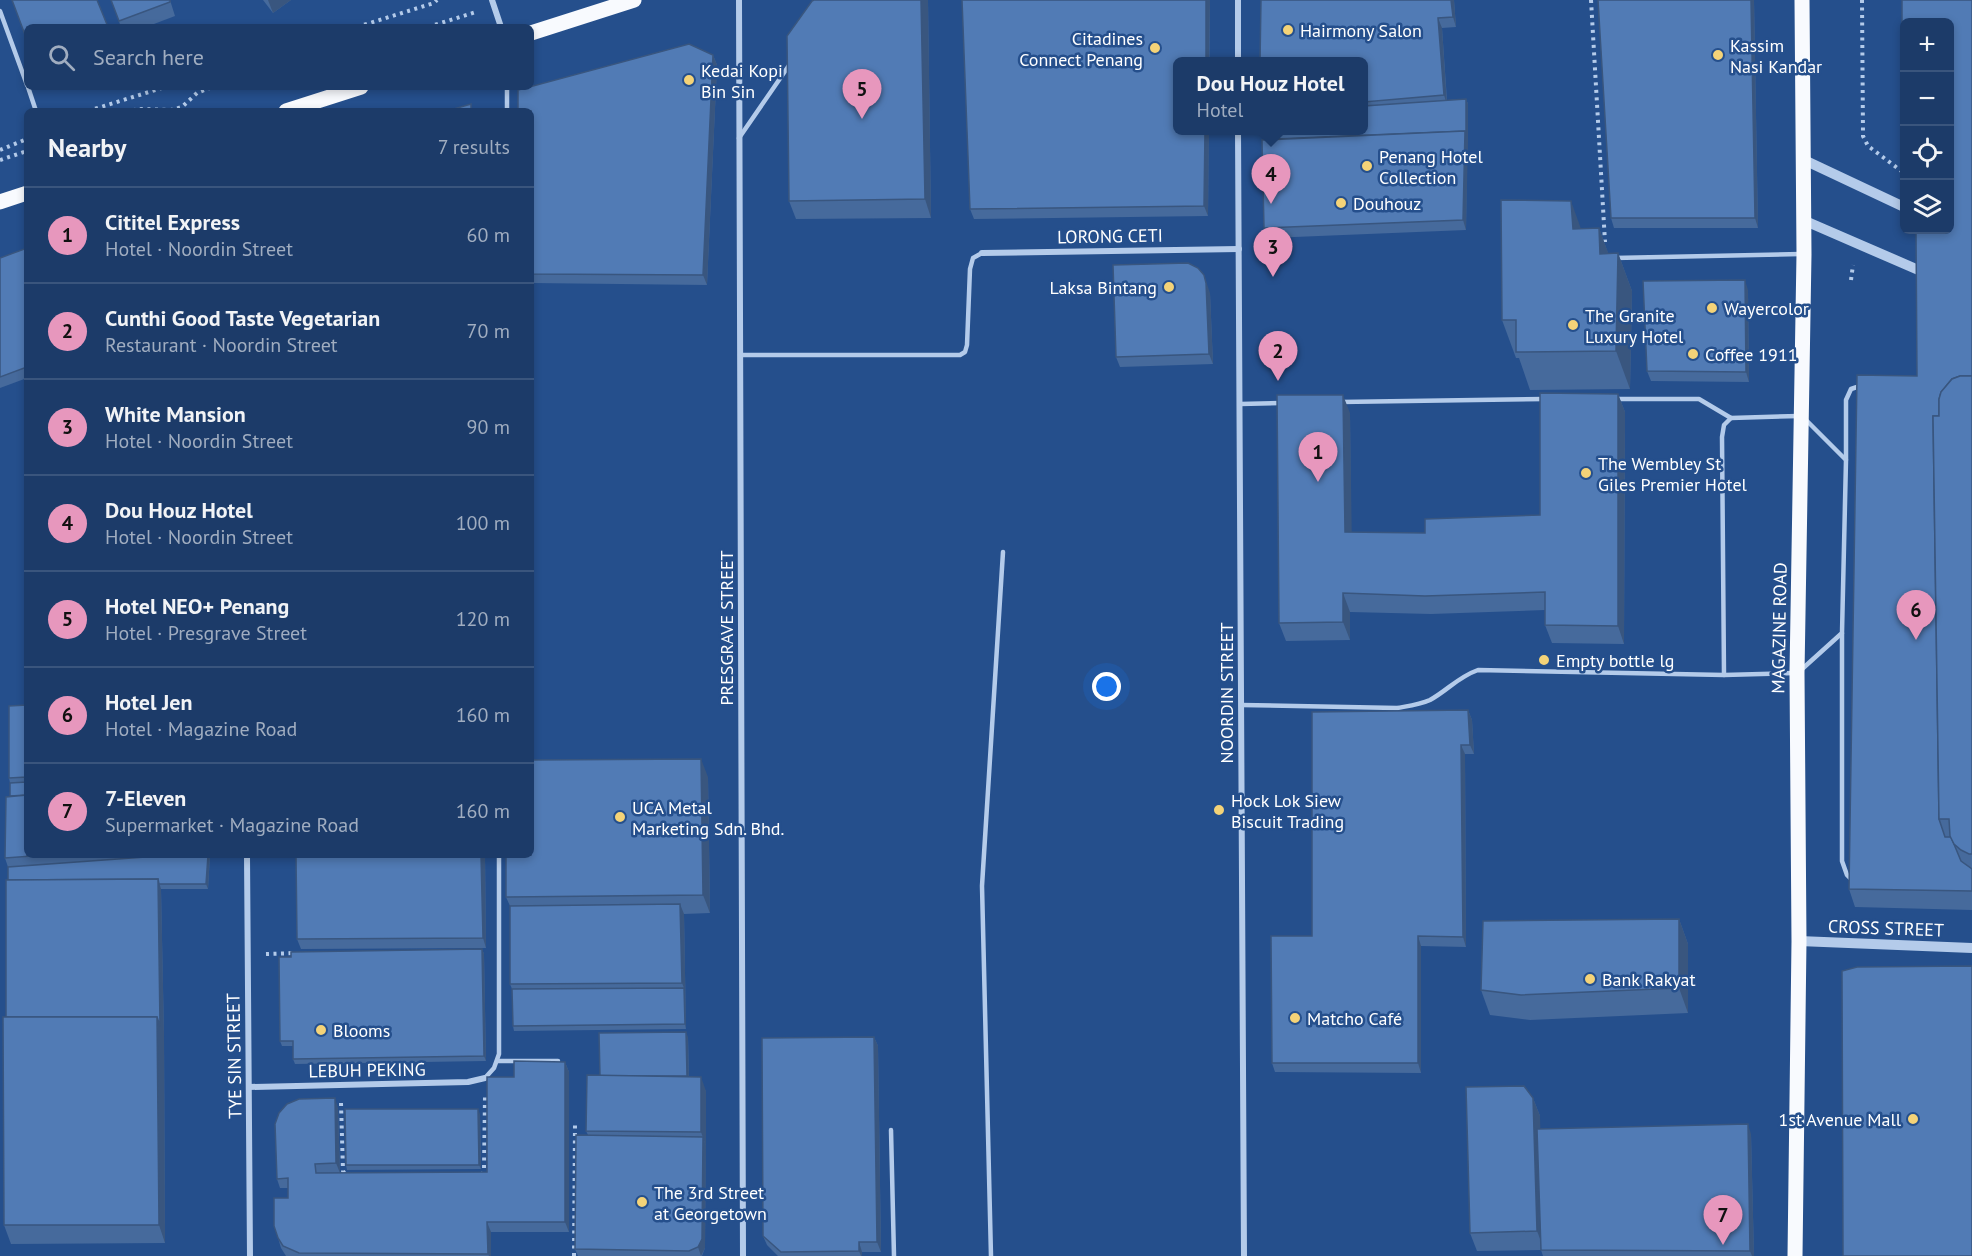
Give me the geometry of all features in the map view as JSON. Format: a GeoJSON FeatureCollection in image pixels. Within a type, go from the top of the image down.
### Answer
{"type":"FeatureCollection","features":[{"type":"Feature","properties":{"kind":"main road"},"geometry":{"type":"LineString","coordinates":[[534,32],[634,0]]}},
{"type":"Feature","properties":{"kind":"main road","name":"MAGAZINE ROAD"},"geometry":{"type":"LineString","coordinates":[[1795,1256],[1799,941],[1797,673],[1804,254],[1802,0]]}},
{"type":"Feature","properties":{"kind":"main road"},"geometry":{"type":"LineString","coordinates":[[295,108],[352,90]]}},
{"type":"Feature","properties":{"kind":"main road"},"geometry":{"type":"LineString","coordinates":[[0,202],[24,194]]}},
{"type":"Feature","properties":{"kind":"street"},"geometry":{"type":"LineString","coordinates":[[492,0],[500,24]]}},
{"type":"Feature","properties":{"kind":"street","name":"PRESGRAVE STREET"},"geometry":{"type":"LineString","coordinates":[[739,0],[743,1256]]}},
{"type":"Feature","properties":{"kind":"street"},"geometry":{"type":"LineString","coordinates":[[1238,0],[1238,57]]}},
{"type":"Feature","properties":{"kind":"street","name":"NOORDIN STREET"},"geometry":{"type":"LineString","coordinates":[[1238,135],[1244,1256]]}},
{"type":"Feature","properties":{"kind":"street"},"geometry":{"type":"LineString","coordinates":[[1802,159],[1900,205]]}},
{"type":"Feature","properties":{"kind":"street"},"geometry":{"type":"LineString","coordinates":[[1803,220],[1923,272]]}},
{"type":"Feature","properties":{"kind":"street","name":"LORONG CETI"},"geometry":{"type":"LineString","coordinates":[[982,253],[1239,249]]}},
{"type":"Feature","properties":{"kind":"street","name":"TYE SIN STREET"},"geometry":{"type":"LineString","coordinates":[[247,858],[250,1256]]}},
{"type":"Feature","properties":{"kind":"street","name":"CROSS STREET"},"geometry":{"type":"LineString","coordinates":[[1799,941],[1972,948]]}},
{"type":"Feature","properties":{"kind":"street","name":"LEBUH PEKING"},"geometry":{"type":"LineString","coordinates":[[249,1088],[468,1082],[485,1078]]}},
{"type":"Feature","properties":{"kind":"lane"},"geometry":{"type":"LineString","coordinates":[[0,11],[24,78]]}},
{"type":"Feature","properties":{"kind":"lane"},"geometry":{"type":"LineString","coordinates":[[739,139],[796,56]]}},
{"type":"Feature","properties":{"kind":"lane"},"geometry":{"type":"LineString","coordinates":[[28,90],[35,108]]}},
{"type":"Feature","properties":{"kind":"lane"},"geometry":{"type":"LineString","coordinates":[[507,90],[507,108]]}},
{"type":"Feature","properties":{"kind":"lane"},"geometry":{"type":"LineString","coordinates":[[740,355],[960,355],[965,352],[968,345],[970,269],[973,258],[982,253]]}},
{"type":"Feature","properties":{"kind":"lane"},"geometry":{"type":"LineString","coordinates":[[1606,258],[1804,254]]}},
{"type":"Feature","properties":{"kind":"lane"},"geometry":{"type":"LineString","coordinates":[[1856,884],[1847,875],[1842,861],[1842,633],[1846,400],[1851,389],[1860,385],[1872,384]]}},
{"type":"Feature","properties":{"kind":"lane"},"geometry":{"type":"LineString","coordinates":[[1331,402],[1556,399]]}},
{"type":"Feature","properties":{"kind":"lane"},"geometry":{"type":"LineString","coordinates":[[1604,399],[1699,399],[1731,418],[1802,416],[1846,460]]}},
{"type":"Feature","properties":{"kind":"lane"},"geometry":{"type":"LineString","coordinates":[[1240,404],[1284,403]]}},
{"type":"Feature","properties":{"kind":"lane"},"geometry":{"type":"LineString","coordinates":[[1724,675],[1722,437],[1725,425],[1731,418]]}},
{"type":"Feature","properties":{"kind":"lane"},"geometry":{"type":"LineString","coordinates":[[991,1256],[982,886],[1003,552]]}},
{"type":"Feature","properties":{"kind":"lane"},"geometry":{"type":"LineString","coordinates":[[1241,705],[1397,708],[1413,706],[1429,700],[1463,675],[1478,670],[1724,675],[1797,673],[1842,633]]}},
{"type":"Feature","properties":{"kind":"lane"},"geometry":{"type":"LineString","coordinates":[[485,1078],[498,1061],[499,858]]}},
{"type":"Feature","properties":{"kind":"lane"},"geometry":{"type":"LineString","coordinates":[[498,1061],[558,1061]]}},
{"type":"Feature","properties":{"kind":"lane"},"geometry":{"type":"LineString","coordinates":[[891,1130],[894,1256]]}},
{"type":"Feature","properties":{"kind":"path"},"geometry":{"type":"LineString","coordinates":[[367,24],[434,3],[437,0]]}},
{"type":"Feature","properties":{"kind":"path"},"geometry":{"type":"LineString","coordinates":[[1591,0],[1606,258]]}},
{"type":"Feature","properties":{"kind":"path"},"geometry":{"type":"LineString","coordinates":[[1862,0],[1863,136],[1868,147],[1900,169]]}},
{"type":"Feature","properties":{"kind":"path"},"geometry":{"type":"LineString","coordinates":[[98,108],[155,90]]}},
{"type":"Feature","properties":{"kind":"path"},"geometry":{"type":"LineString","coordinates":[[178,108],[204,90]]}},
{"type":"Feature","properties":{"kind":"path"},"geometry":{"type":"LineString","coordinates":[[0,150],[24,140]]}},
{"type":"Feature","properties":{"kind":"path"},"geometry":{"type":"LineString","coordinates":[[0,160],[24,152]]}},
{"type":"Feature","properties":{"kind":"path"},"geometry":{"type":"LineString","coordinates":[[248,954],[295,953]]}},
{"type":"Feature","properties":{"kind":"path"},"geometry":{"type":"LineString","coordinates":[[481,1176],[484,1171],[485,1078]]}},
{"type":"Feature","properties":{"kind":"path"},"geometry":{"type":"LineString","coordinates":[[341,1085],[343,1171],[345,1176],[350,1176]]}},
{"type":"Feature","properties":{"kind":"path"},"geometry":{"type":"LineString","coordinates":[[573,1256],[575,1125]]}},
{"type":"Feature","properties":{"kind":"building"},"geometry":{"type":"Polygon","coordinates":[[[12,0],[97,0],[107,24],[24,24],[24,32],[12,0]]]}},
{"type":"Feature","properties":{"kind":"building"},"geometry":{"type":"Polygon","coordinates":[[[111,0],[170,0],[170,2],[119,21],[111,0]]]}},
{"type":"Feature","properties":{"kind":"building"},"geometry":{"type":"Polygon","coordinates":[[[814,0],[921,0],[925,199],[789,201],[787,36],[814,0]]]}},
{"type":"Feature","properties":{"kind":"building"},"geometry":{"type":"Polygon","coordinates":[[[962,0],[1206,0],[1206,57],[1173,57],[1173,135],[1205,135],[1204,206],[970,209],[962,0]]]}},
{"type":"Feature","properties":{"kind":"building"},"geometry":{"type":"Polygon","coordinates":[[[1261,0],[1451,0],[1453,17],[1438,18],[1444,95],[1368,102],[1368,57],[1260,57],[1261,0]]]}},
{"type":"Feature","properties":{"kind":"building"},"geometry":{"type":"Polygon","coordinates":[[[1598,0],[1751,0],[1755,218],[1611,218],[1598,0]]]}},
{"type":"Feature","properties":{"kind":"building"},"geometry":{"type":"Polygon","coordinates":[[[1902,0],[1972,0],[1972,376],[1952,379],[1941,392],[1939,416],[1933,416],[1939,819],[1945,837],[1951,837],[1961,861],[1972,869],[1972,891],[1849,889],[1857,375],[1917,376],[1916,234],[1954,234],[1954,18],[1902,18],[1902,0]]]}},
{"type":"Feature","properties":{"kind":"building"},"geometry":{"type":"Polygon","coordinates":[[[689,44],[713,55],[703,275],[534,274],[534,108],[518,108],[518,90],[534,90],[534,86],[689,44]]]}},
{"type":"Feature","properties":{"kind":"building"},"geometry":{"type":"Polygon","coordinates":[[[1466,99],[1466,136],[1465,131],[1274,139],[1274,135],[1368,135],[1368,106],[1466,99]]]}},
{"type":"Feature","properties":{"kind":"building"},"geometry":{"type":"Polygon","coordinates":[[[471,104],[471,108],[457,108],[471,104]]]}},
{"type":"Feature","properties":{"kind":"building"},"geometry":{"type":"Polygon","coordinates":[[[1465,131],[1463,220],[1264,228],[1262,140],[1465,131]]]}},
{"type":"Feature","properties":{"kind":"building","name":"The Granite Luxury Hotel"},"geometry":{"type":"Polygon","coordinates":[[[1501,200],[1571,201],[1573,229],[1599,228],[1600,254],[1618,253],[1616,351],[1516,352],[1516,320],[1502,320],[1501,200]]]}},
{"type":"Feature","properties":{"kind":"building"},"geometry":{"type":"Polygon","coordinates":[[[24,249],[24,368],[0,377],[0,258],[24,249]]]}},
{"type":"Feature","properties":{"kind":"building"},"geometry":{"type":"Polygon","coordinates":[[[1188,263],[1198,268],[1204,275],[1206,283],[1209,354],[1116,357],[1113,265],[1188,263]]]}},
{"type":"Feature","properties":{"kind":"building"},"geometry":{"type":"Polygon","coordinates":[[[1745,280],[1746,372],[1647,371],[1643,281],[1745,280]]]}},
{"type":"Feature","properties":{"kind":"building"},"geometry":{"type":"Polygon","coordinates":[[[1972,376],[1972,854],[1961,850],[1954,844],[1950,836],[1949,819],[1939,819],[1933,416],[1939,416],[1941,392],[1952,379],[1972,376]]]}},
{"type":"Feature","properties":{"kind":"building"},"geometry":{"type":"Polygon","coordinates":[[[1540,393],[1618,394],[1618,626],[1545,625],[1545,592],[1425,596],[1343,593],[1343,622],[1279,623],[1277,395],[1343,395],[1345,532],[1425,533],[1425,519],[1540,515],[1540,393]]]}},
{"type":"Feature","properties":{"kind":"building"},"geometry":{"type":"Polygon","coordinates":[[[24,705],[24,777],[9,778],[9,706],[24,705]]]}},
{"type":"Feature","properties":{"kind":"building"},"geometry":{"type":"Polygon","coordinates":[[[1468,710],[1470,745],[1461,745],[1463,937],[1418,936],[1418,1063],[1272,1063],[1271,936],[1312,936],[1312,712],[1468,710]]]}},
{"type":"Feature","properties":{"kind":"building","name":"UCA Metal Marketing Sdn. Bhd."},"geometry":{"type":"Polygon","coordinates":[[[701,759],[703,895],[506,897],[506,858],[534,858],[534,760],[701,759]]]}},
{"type":"Feature","properties":{"kind":"building"},"geometry":{"type":"Polygon","coordinates":[[[24,782],[24,795],[10,796],[10,783],[24,782]]]}},
{"type":"Feature","properties":{"kind":"building"},"geometry":{"type":"Polygon","coordinates":[[[24,795],[24,857],[5,858],[6,797],[24,795]]]}},
{"type":"Feature","properties":{"kind":"building"},"geometry":{"type":"Polygon","coordinates":[[[132,858],[208,858],[206,884],[159,884],[158,879],[8,880],[8,867],[132,858]]]}},
{"type":"Feature","properties":{"kind":"building"},"geometry":{"type":"Polygon","coordinates":[[[296,858],[481,858],[483,938],[297,939],[296,858]]]}},
{"type":"Feature","properties":{"kind":"building"},"geometry":{"type":"Polygon","coordinates":[[[158,879],[160,1026],[157,1017],[6,1017],[6,880],[158,879]]]}},
{"type":"Feature","properties":{"kind":"building"},"geometry":{"type":"Polygon","coordinates":[[[680,904],[682,983],[510,984],[510,906],[680,904]]]}},
{"type":"Feature","properties":{"kind":"building","name":"Bank Rakyat"},"geometry":{"type":"Polygon","coordinates":[[[1679,919],[1679,988],[1521,995],[1481,990],[1483,921],[1679,919]]]}},
{"type":"Feature","properties":{"kind":"building"},"geometry":{"type":"Polygon","coordinates":[[[482,949],[484,1056],[293,1059],[293,1041],[280,1041],[279,957],[291,957],[291,952],[482,949]]]}},
{"type":"Feature","properties":{"kind":"building","name":"1st Avenue Mall"},"geometry":{"type":"Polygon","coordinates":[[[1972,966],[1972,1256],[1843,1256],[1842,971],[1857,967],[1972,966]]]}},
{"type":"Feature","properties":{"kind":"building"},"geometry":{"type":"Polygon","coordinates":[[[684,988],[685,1024],[513,1026],[512,989],[684,988]]]}},
{"type":"Feature","properties":{"kind":"building"},"geometry":{"type":"Polygon","coordinates":[[[3,1017],[157,1017],[159,1225],[4,1225],[3,1017]]]}},
{"type":"Feature","properties":{"kind":"building"},"geometry":{"type":"Polygon","coordinates":[[[686,1032],[687,1076],[600,1076],[599,1033],[686,1032]]]}},
{"type":"Feature","properties":{"kind":"building"},"geometry":{"type":"Polygon","coordinates":[[[874,1037],[877,1242],[859,1242],[859,1251],[781,1252],[763,1236],[762,1038],[874,1037]]]}},
{"type":"Feature","properties":{"kind":"building"},"geometry":{"type":"Polygon","coordinates":[[[514,1061],[565,1062],[565,1222],[487,1222],[488,1254],[299,1253],[283,1246],[274,1226],[274,1198],[288,1198],[288,1178],[277,1179],[275,1124],[279,1113],[287,1104],[299,1099],[335,1098],[336,1163],[315,1164],[316,1173],[487,1172],[487,1077],[514,1077],[514,1061]]]}},
{"type":"Feature","properties":{"kind":"building"},"geometry":{"type":"Polygon","coordinates":[[[587,1075],[701,1077],[701,1132],[586,1131],[587,1075]]]}},
{"type":"Feature","properties":{"kind":"building"},"geometry":{"type":"Polygon","coordinates":[[[1524,1086],[1533,1098],[1537,1231],[1470,1233],[1466,1087],[1524,1086]]]}},
{"type":"Feature","properties":{"kind":"building"},"geometry":{"type":"Polygon","coordinates":[[[345,1109],[478,1109],[479,1165],[346,1165],[345,1109]]]}},
{"type":"Feature","properties":{"kind":"building"},"geometry":{"type":"Polygon","coordinates":[[[1748,1124],[1750,1251],[1541,1250],[1537,1129],[1748,1124]]]}},
{"type":"Feature","properties":{"kind":"building"},"geometry":{"type":"Polygon","coordinates":[[[576,1135],[703,1137],[702,1239],[698,1247],[689,1251],[575,1249],[576,1135]]]}},
{"type":"Feature","properties":{"kind":"place","name":"Hairmony Salon"},"geometry":{"type":"Point","coordinates":[1288,30]}},
{"type":"Feature","properties":{"kind":"place","name":"Citadines Connect Penang"},"geometry":{"type":"Point","coordinates":[1155,48]}},
{"type":"Feature","properties":{"kind":"place","name":"Kassim Nasi Kandar"},"geometry":{"type":"Point","coordinates":[1718,55]}},
{"type":"Feature","properties":{"kind":"place","name":"Kedai Kopi Bin Sin"},"geometry":{"type":"Point","coordinates":[689,80]}},
{"type":"Feature","properties":{"kind":"place","name":"Hotel NEO+ Penang"},"geometry":{"type":"Point","coordinates":[862,119]}},
{"type":"Feature","properties":{"kind":"place","name":"Penang Hotel Collection"},"geometry":{"type":"Point","coordinates":[1367,166]}},
{"type":"Feature","properties":{"kind":"place","name":"Douhouz"},"geometry":{"type":"Point","coordinates":[1341,203]}},
{"type":"Feature","properties":{"kind":"place","name":"Dou Houz Hotel"},"geometry":{"type":"Point","coordinates":[1271,204]}},
{"type":"Feature","properties":{"kind":"place","name":"White Mansion"},"geometry":{"type":"Point","coordinates":[1273,277]}},
{"type":"Feature","properties":{"kind":"place","name":"Laksa Bintang"},"geometry":{"type":"Point","coordinates":[1169,287]}},
{"type":"Feature","properties":{"kind":"place","name":"Wayercolor"},"geometry":{"type":"Point","coordinates":[1712,308]}},
{"type":"Feature","properties":{"kind":"place","name":"The Granite Luxury Hotel"},"geometry":{"type":"Point","coordinates":[1573,325]}},
{"type":"Feature","properties":{"kind":"place","name":"Coffee 1911"},"geometry":{"type":"Point","coordinates":[1693,354]}},
{"type":"Feature","properties":{"kind":"place","name":"Cunthi Good Taste Vegetarian"},"geometry":{"type":"Point","coordinates":[1278,381]}},
{"type":"Feature","properties":{"kind":"place","name":"The Wembley St Giles Premier Hotel"},"geometry":{"type":"Point","coordinates":[1586,473]}},
{"type":"Feature","properties":{"kind":"place","name":"Cititel Express"},"geometry":{"type":"Point","coordinates":[1318,482]}},
{"type":"Feature","properties":{"kind":"place","name":"Hotel Jen"},"geometry":{"type":"Point","coordinates":[1916,640]}},
{"type":"Feature","properties":{"kind":"place","name":"Empty bottle lg"},"geometry":{"type":"Point","coordinates":[1544,660]}},
{"type":"Feature","properties":{"kind":"place","name":"Hock Lok Siew Biscuit Trading"},"geometry":{"type":"Point","coordinates":[1219,810]}},
{"type":"Feature","properties":{"kind":"place","name":"UCA Metal Marketing Sdn. Bhd."},"geometry":{"type":"Point","coordinates":[620,817]}},
{"type":"Feature","properties":{"kind":"place","name":"Bank Rakyat"},"geometry":{"type":"Point","coordinates":[1590,979]}},
{"type":"Feature","properties":{"kind":"place","name":"Matcho Café"},"geometry":{"type":"Point","coordinates":[1295,1018]}},
{"type":"Feature","properties":{"kind":"place","name":"Blooms"},"geometry":{"type":"Point","coordinates":[321,1030]}},
{"type":"Feature","properties":{"kind":"place","name":"1st Avenue Mall"},"geometry":{"type":"Point","coordinates":[1913,1119]}},
{"type":"Feature","properties":{"kind":"place","name":"The 3rd Street at Georgetown"},"geometry":{"type":"Point","coordinates":[642,1202]}},
{"type":"Feature","properties":{"kind":"place","name":"7-Eleven"},"geometry":{"type":"Point","coordinates":[1723,1245]}}]}
